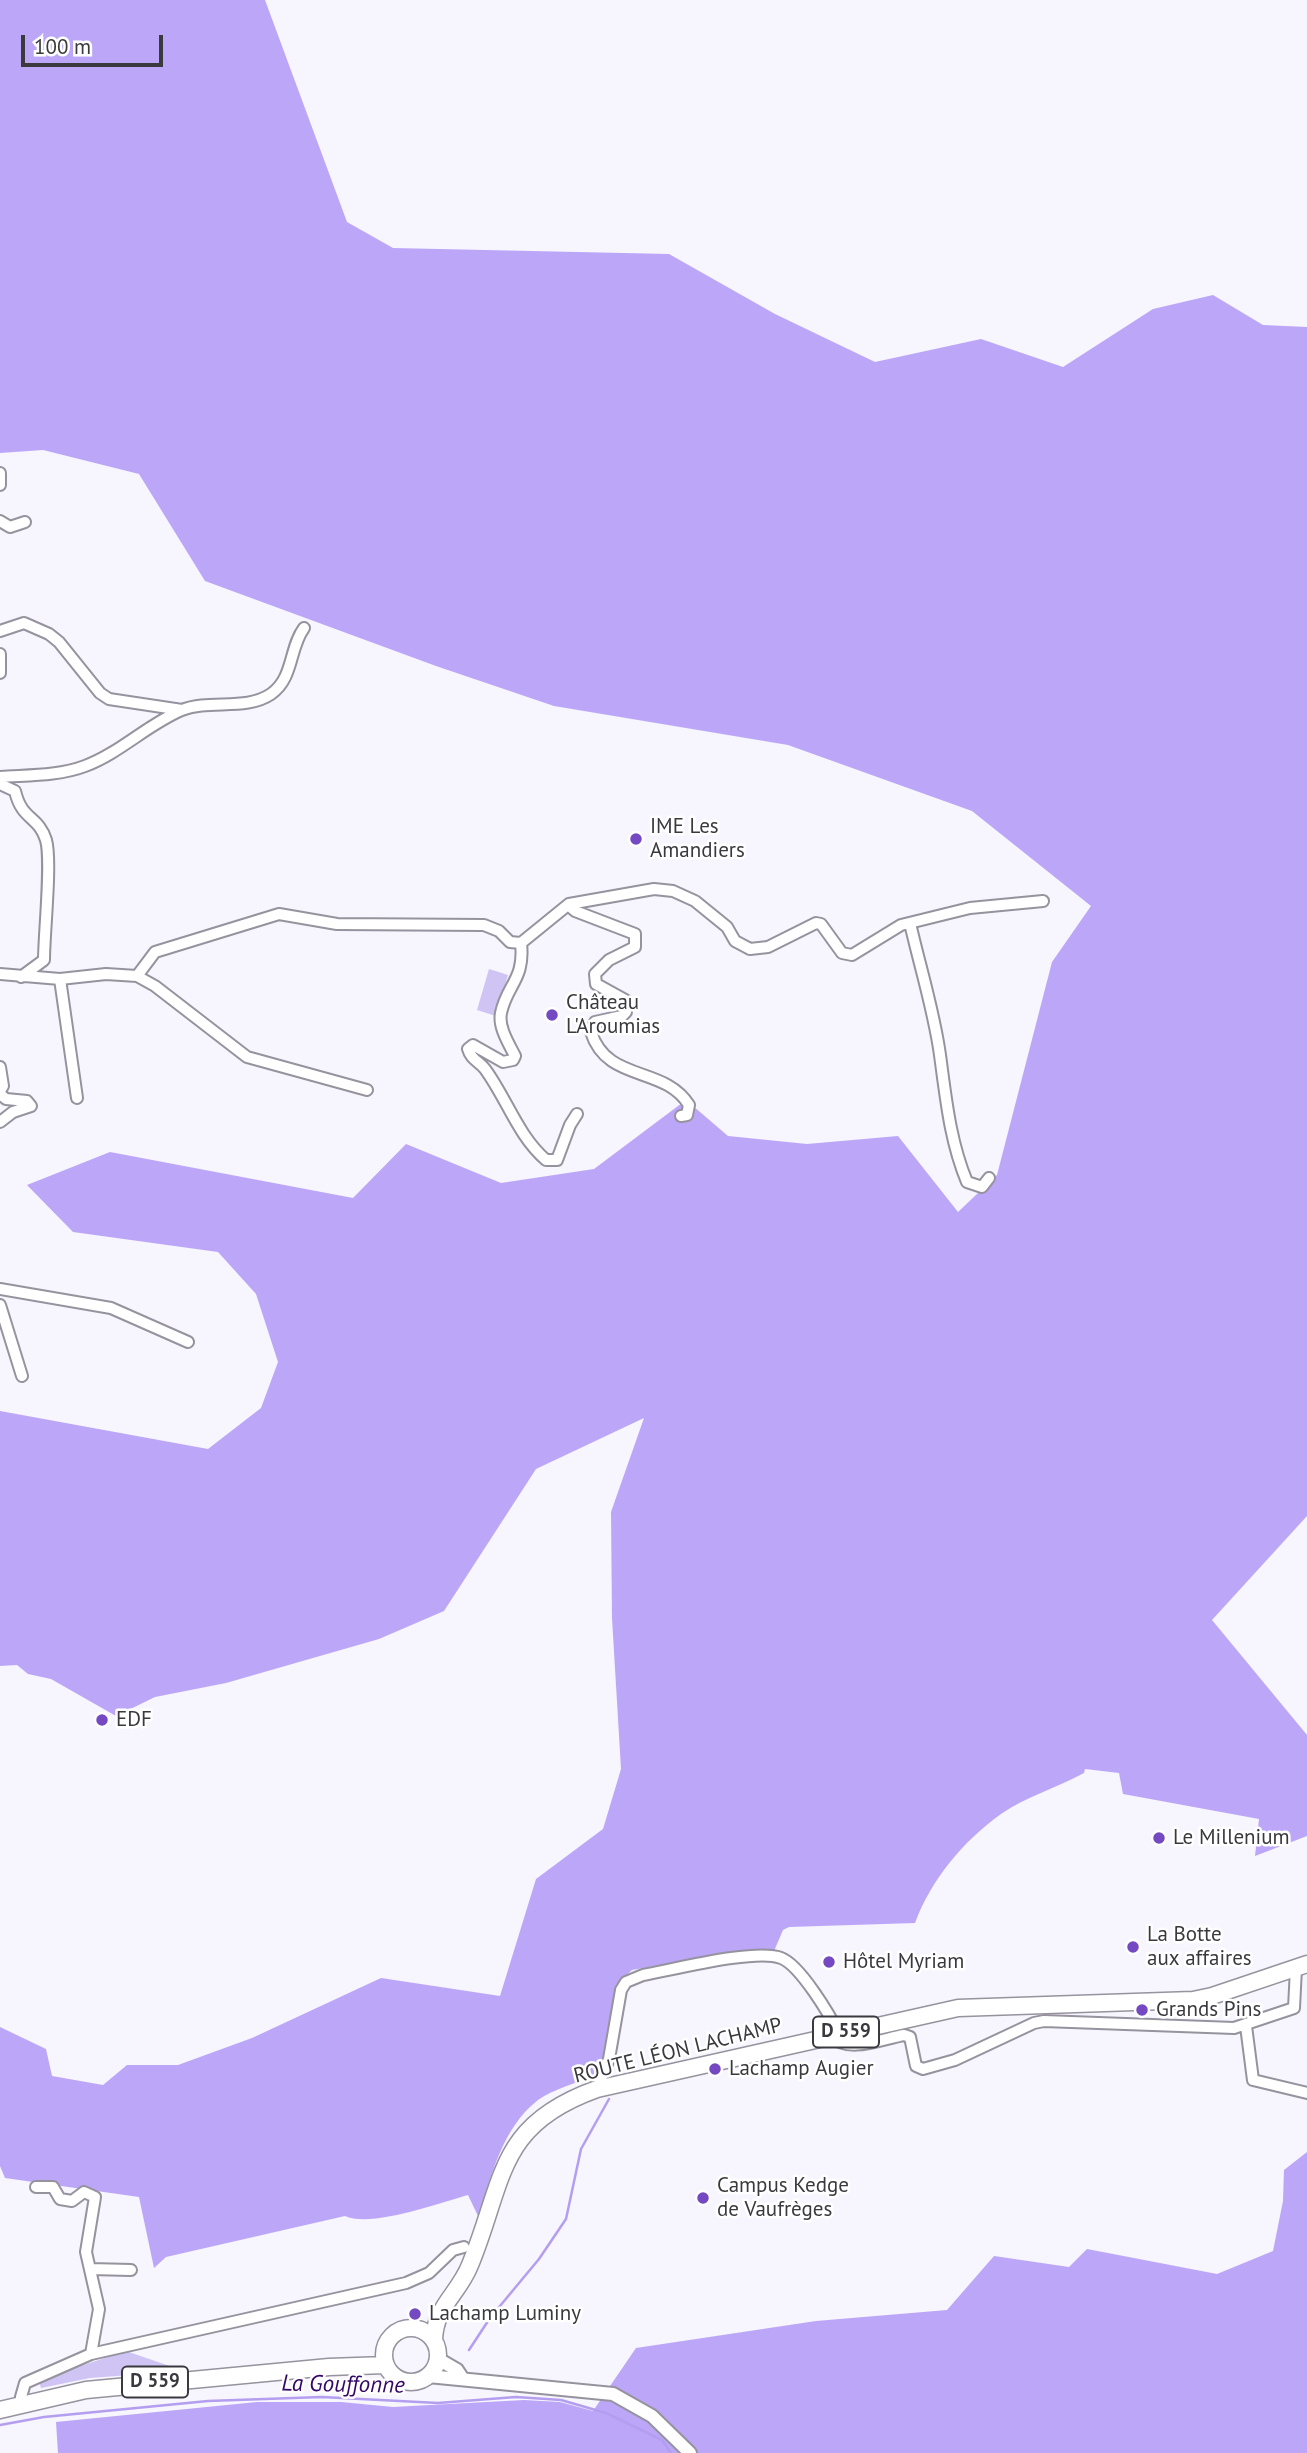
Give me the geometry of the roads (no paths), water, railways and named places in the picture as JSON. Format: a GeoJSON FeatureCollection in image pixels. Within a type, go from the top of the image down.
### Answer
{"type":"FeatureCollection","features":[{"type":"Feature","properties":{"kind":"main road","name":"ROUTE LÉON LACHAMP"},"geometry":{"type":"LineString","coordinates":[[434,2340],[435,2322],[460,2284],[470,2248],[500,2172],[517,2142],[539,2118],[565,2101],[597,2089],[958,2008],[1193,2000],[1301,1966]]}},
{"type":"Feature","properties":{"kind":"main road","name":"ROUTE LÉON LACHAMP"},"geometry":{"type":"LineString","coordinates":[[413,2328],[470,2248]]}},
{"type":"Feature","properties":{"kind":"main road"},"geometry":{"type":"LineString","coordinates":[[413,2328],[422,2330],[434,2340],[438,2359],[428,2376],[417,2382],[395,2377],[385,2365],[387,2342],[398,2331],[413,2328]]}},
{"type":"Feature","properties":{"kind":"main road","name":"D 559"},"geometry":{"type":"LineString","coordinates":[[239,2375],[362,2356],[387,2342]]}},
{"type":"Feature","properties":{"kind":"main road","name":"D 559"},"geometry":{"type":"LineString","coordinates":[[0,2410],[86,2390],[239,2375],[385,2365]]}},
{"type":"Feature","properties":{"kind":"street"},"geometry":{"type":"LineString","coordinates":[[0,473],[0,485]]}},
{"type":"Feature","properties":{"kind":"street"},"geometry":{"type":"LineString","coordinates":[[0,521],[10,527],[25,522]]}},
{"type":"Feature","properties":{"kind":"street"},"geometry":{"type":"LineString","coordinates":[[0,631],[16,624],[34,626],[60,642],[100,693],[109,699],[182,710],[256,701],[270,695],[287,674],[297,638],[304,628]]}},
{"type":"Feature","properties":{"kind":"street"},"geometry":{"type":"LineString","coordinates":[[0,654],[0,673]]}},
{"type":"Feature","properties":{"kind":"street"},"geometry":{"type":"LineString","coordinates":[[0,777],[62,772],[85,766],[182,710]]}},
{"type":"Feature","properties":{"kind":"street"},"geometry":{"type":"LineString","coordinates":[[0,784],[15,791],[19,808],[37,822],[47,847],[44,960],[21,977]]}},
{"type":"Feature","properties":{"kind":"street"},"geometry":{"type":"LineString","coordinates":[[137,976],[155,952],[279,914],[337,923],[484,925],[499,931],[510,942],[521,943],[568,905],[583,900],[610,899],[664,889],[695,901],[727,927],[735,941],[750,949],[768,947],[816,923],[821,924],[846,955],[852,955],[887,932],[910,923],[970,908],[1044,901]]}},
{"type":"Feature","properties":{"kind":"street"},"geometry":{"type":"LineString","coordinates":[[568,905],[575,911],[635,934],[635,947],[608,960],[595,974],[596,984],[625,1000],[626,1012],[622,1016],[595,1022],[591,1032],[599,1051],[629,1072],[660,1080],[680,1091],[689,1105],[687,1115],[681,1116]]}},
{"type":"Feature","properties":{"kind":"street"},"geometry":{"type":"LineString","coordinates":[[910,923],[940,1055],[947,1115],[962,1171],[967,1182],[975,1187],[982,1187],[989,1178]]}},
{"type":"Feature","properties":{"kind":"street"},"geometry":{"type":"LineString","coordinates":[[521,943],[523,959],[518,980],[501,1014],[505,1036],[515,1056],[513,1060],[503,1062],[473,1045],[468,1049],[471,1058],[484,1067],[523,1133],[546,1160],[557,1160],[577,1114]]}},
{"type":"Feature","properties":{"kind":"street"},"geometry":{"type":"LineString","coordinates":[[0,974],[60,979],[106,974],[137,976],[155,986],[247,1057],[367,1090]]}},
{"type":"Feature","properties":{"kind":"street"},"geometry":{"type":"LineString","coordinates":[[60,979],[77,1098]]}},
{"type":"Feature","properties":{"kind":"street"},"geometry":{"type":"LineString","coordinates":[[0,1067],[3,1086],[0,1093],[6,1099],[26,1101],[31,1107],[29,1110],[13,1112],[0,1122]]}},
{"type":"Feature","properties":{"kind":"street"},"geometry":{"type":"LineString","coordinates":[[0,1289],[111,1308],[188,1342]]}},
{"type":"Feature","properties":{"kind":"street"},"geometry":{"type":"LineString","coordinates":[[0,1305],[22,1376]]}},
{"type":"Feature","properties":{"kind":"street"},"geometry":{"type":"LineString","coordinates":[[597,2089],[609,2059],[621,1990],[626,1982],[643,1975],[754,1955],[781,1958],[799,1973],[836,2042],[852,2046],[904,2035],[910,2037],[916,2066],[923,2069],[955,2060],[1034,2023],[1044,2021],[1210,2028],[1246,2026],[1294,2008],[1307,2010]]}},
{"type":"Feature","properties":{"kind":"street"},"geometry":{"type":"LineString","coordinates":[[1294,2008],[1301,1966]]}},
{"type":"Feature","properties":{"kind":"street"},"geometry":{"type":"LineString","coordinates":[[1246,2026],[1253,2080],[1293,2092],[1307,2093]]}},
{"type":"Feature","properties":{"kind":"street"},"geometry":{"type":"LineString","coordinates":[[36,2187],[53,2187],[60,2199],[72,2201],[84,2192],[95,2197],[86,2252],[99,2309],[91,2354]]}},
{"type":"Feature","properties":{"kind":"street"},"geometry":{"type":"LineString","coordinates":[[23,2406],[21,2397],[28,2380],[91,2354],[406,2284],[429,2273],[453,2250],[470,2248]]}},
{"type":"Feature","properties":{"kind":"street"},"geometry":{"type":"LineString","coordinates":[[90,2269],[131,2270]]}},
{"type":"Feature","properties":{"kind":"street"},"geometry":{"type":"LineString","coordinates":[[438,2359],[457,2370],[463,2379]]}},
{"type":"Feature","properties":{"kind":"street"},"geometry":{"type":"LineString","coordinates":[[428,2376],[613,2394],[663,2425],[690,2453]]}},
{"type":"Feature","properties":{"kind":"waterway"},"geometry":{"type":"LineString","coordinates":[[469,2350],[490,2318],[539,2259],[566,2219],[581,2149],[609,2099]]}},
{"type":"Feature","properties":{"kind":"waterway","name":"La Gouffonne"},"geometry":{"type":"LineString","coordinates":[[0,2425],[44,2417],[208,2401],[322,2397],[438,2403],[516,2397],[561,2400],[606,2413],[662,2440],[671,2453]]}},
{"type":"Feature","properties":{"kind":"place","name":"IME Les Amandiers"},"geometry":{"type":"Point","coordinates":[636,839]}},
{"type":"Feature","properties":{"kind":"place","name":"Château L'Aroumias"},"geometry":{"type":"Point","coordinates":[552,1015]}},
{"type":"Feature","properties":{"kind":"place","name":"EDF"},"geometry":{"type":"Point","coordinates":[102,1720]}},
{"type":"Feature","properties":{"kind":"place","name":"Le Millenium"},"geometry":{"type":"Point","coordinates":[1159,1838]}},
{"type":"Feature","properties":{"kind":"place","name":"La Botte aux affaires"},"geometry":{"type":"Point","coordinates":[1133,1947]}},
{"type":"Feature","properties":{"kind":"place","name":"Hôtel Myriam"},"geometry":{"type":"Point","coordinates":[829,1962]}},
{"type":"Feature","properties":{"kind":"place","name":"Grands Pins"},"geometry":{"type":"Point","coordinates":[1142,2010]}},
{"type":"Feature","properties":{"kind":"place","name":"Lachamp Augier"},"geometry":{"type":"Point","coordinates":[715,2069]}},
{"type":"Feature","properties":{"kind":"place","name":"Campus Kedge de Vaufrèges"},"geometry":{"type":"Point","coordinates":[703,2198]}},
{"type":"Feature","properties":{"kind":"place","name":"Lachamp Luminy"},"geometry":{"type":"Point","coordinates":[415,2314]}}]}
